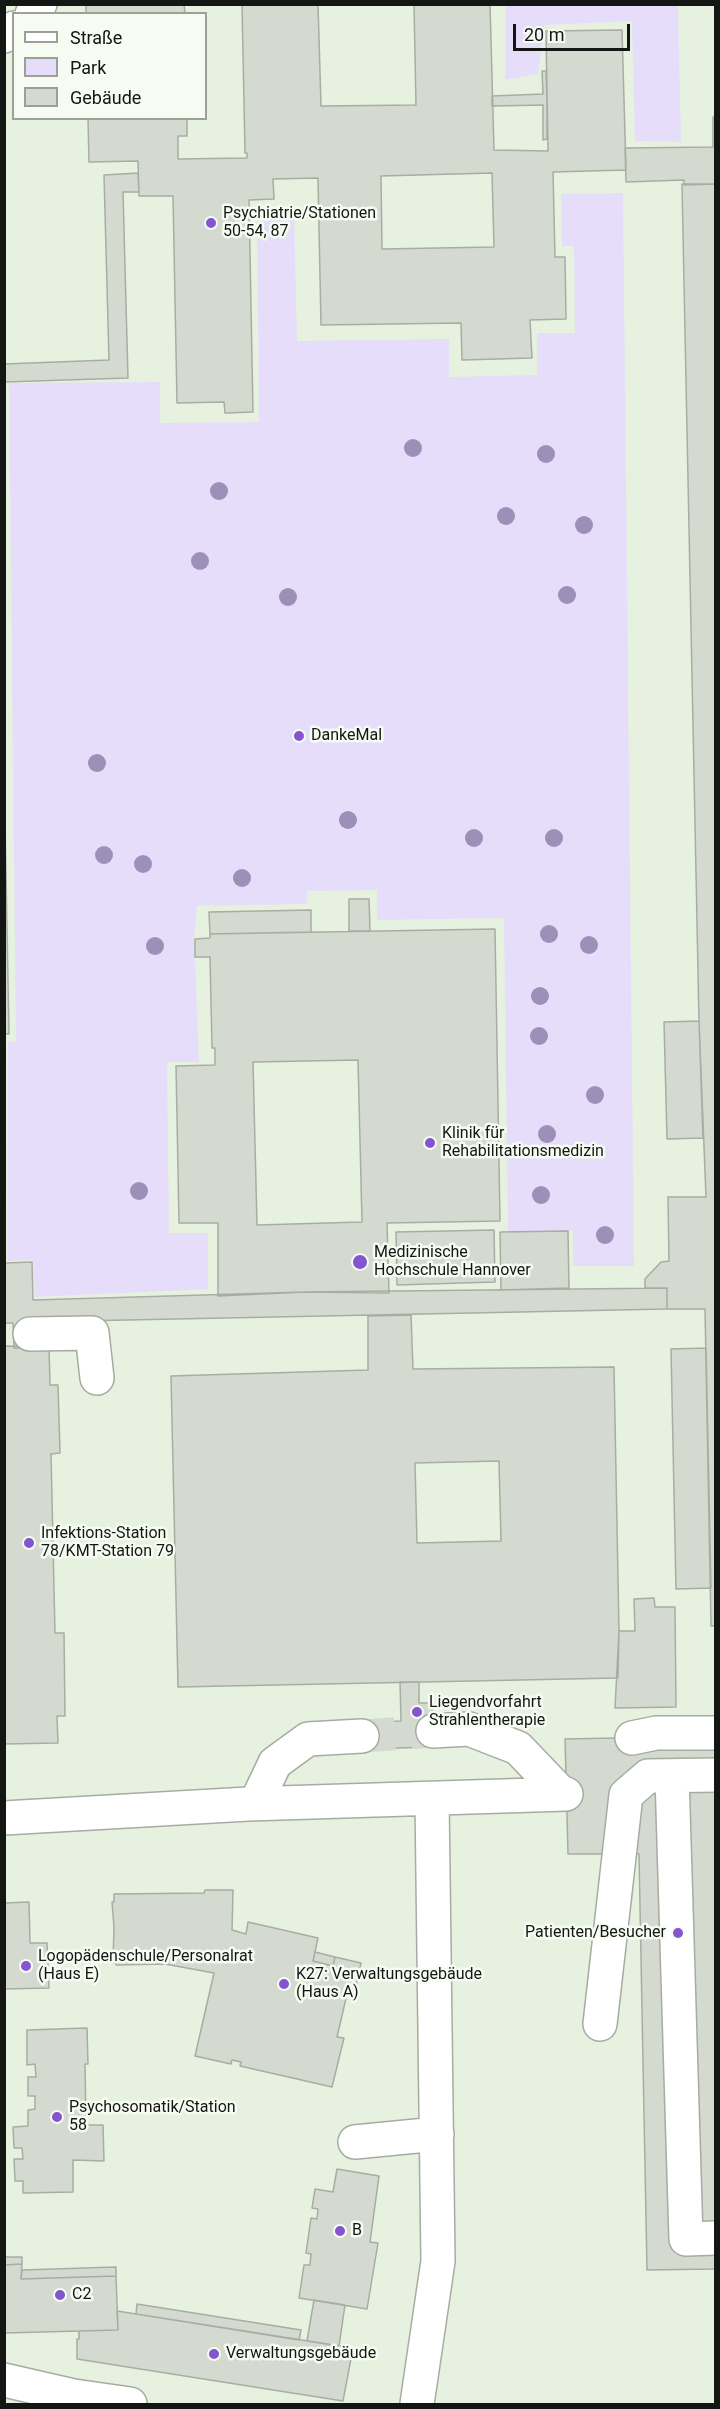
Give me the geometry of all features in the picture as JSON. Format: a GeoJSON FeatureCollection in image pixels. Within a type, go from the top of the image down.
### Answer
{"type":"FeatureCollection","features":[{"type":"Feature","properties":{"kind":"lane"},"geometry":{"type":"LineString","coordinates":[[16,1335],[92,1334],[98,1378]]}},
{"type":"Feature","properties":{"kind":"lane"},"geometry":{"type":"LineString","coordinates":[[4,1818],[256,1803],[564,1793],[518,1748],[469,1729],[433,1731]]}},
{"type":"Feature","properties":{"kind":"lane"},"geometry":{"type":"LineString","coordinates":[[632,1738],[656,1733],[716,1733]]}},
{"type":"Feature","properties":{"kind":"lane"},"geometry":{"type":"LineString","coordinates":[[256,1803],[275,1763],[308,1738],[362,1736]]}},
{"type":"Feature","properties":{"kind":"lane"},"geometry":{"type":"LineString","coordinates":[[600,2024],[626,1795],[648,1776],[716,1775]]}},
{"type":"Feature","properties":{"kind":"lane"},"geometry":{"type":"LineString","coordinates":[[672,1776],[686,2239],[716,2238]]}},
{"type":"Feature","properties":{"kind":"lane"},"geometry":{"type":"LineString","coordinates":[[417,2404],[438,2261],[432,1799]]}},
{"type":"Feature","properties":{"kind":"lane"},"geometry":{"type":"LineString","coordinates":[[355,2142],[436,2134]]}},
{"type":"Feature","properties":{"kind":"lane"},"geometry":{"type":"LineString","coordinates":[[4,2380],[74,2396],[130,2404]]}},
{"type":"Feature","properties":{"kind":"shaded area","name":"Medizinische Hochschule Hannover"},"geometry":{"type":"Polygon","coordinates":[[[5,5],[715,5],[715,2404],[5,2404],[5,5]]]}},
{"type":"Feature","properties":{"kind":"green space"},"geometry":{"type":"Polygon","coordinates":[[[506,5],[678,5],[681,142],[635,141],[632,21],[544,25],[538,74],[505,80],[506,5]]]}},
{"type":"Feature","properties":{"kind":"green space"},"geometry":{"type":"Polygon","coordinates":[[[623,193],[634,1266],[573,1266],[573,1231],[508,1232],[504,918],[377,920],[377,890],[307,891],[307,904],[197,906],[194,938],[199,1062],[167,1062],[169,1233],[208,1233],[208,1289],[35,1297],[33,1260],[7,1261],[8,1042],[16,1041],[9,383],[160,382],[160,423],[259,422],[257,213],[294,213],[297,341],[449,339],[449,377],[537,375],[537,333],[575,333],[574,246],[562,246],[561,194],[623,193]]]}},
{"type":"Feature","properties":{"kind":"building"},"geometry":{"type":"Polygon","coordinates":[[[86,4],[184,4],[185,12],[86,12],[86,4]]]}},
{"type":"Feature","properties":{"kind":"building","name":"Psychiatrie/Stationen 50-54, 87"},"geometry":{"type":"Polygon","coordinates":[[[242,4],[318,4],[321,106],[416,105],[414,4],[490,4],[494,150],[548,151],[546,31],[622,30],[626,170],[553,172],[555,257],[565,257],[566,319],[530,320],[532,358],[462,360],[461,323],[321,325],[318,178],[273,179],[274,199],[249,200],[253,412],[225,413],[224,402],[177,403],[173,196],[139,196],[138,161],[89,162],[88,120],[187,120],[187,136],[178,136],[178,159],[247,158],[247,153],[245,153],[242,4]],[[492,173],[381,176],[382,249],[494,247],[492,173]]]}},
{"type":"Feature","properties":{"kind":"building"},"geometry":{"type":"Polygon","coordinates":[[[542,71],[546,71],[547,99],[547,139],[543,140],[543,105],[492,106],[492,96],[543,94],[542,71]]]}},
{"type":"Feature","properties":{"kind":"building"},"geometry":{"type":"Polygon","coordinates":[[[713,117],[716,117],[716,184],[684,185],[684,180],[626,182],[625,148],[713,147],[713,117]]]}},
{"type":"Feature","properties":{"kind":"building"},"geometry":{"type":"Polygon","coordinates":[[[138,173],[139,192],[123,192],[128,378],[4,382],[4,364],[109,360],[104,175],[138,173]]]}},
{"type":"Feature","properties":{"kind":"building"},"geometry":{"type":"Polygon","coordinates":[[[682,184],[716,184],[716,1626],[711,1626],[705,1309],[667,1309],[667,1288],[645,1288],[645,1279],[661,1262],[669,1261],[668,1197],[706,1197],[699,1021],[682,184]]]}},
{"type":"Feature","properties":{"kind":"building"},"geometry":{"type":"Polygon","coordinates":[[[4,769],[9,1034],[4,1034],[4,769]]]}},
{"type":"Feature","properties":{"kind":"building"},"geometry":{"type":"Polygon","coordinates":[[[349,899],[369,899],[370,931],[349,931],[349,899]]]}},
{"type":"Feature","properties":{"kind":"building"},"geometry":{"type":"Polygon","coordinates":[[[311,910],[311,932],[210,934],[209,912],[311,910]]]}},
{"type":"Feature","properties":{"kind":"building","name":"Klinik für Rehabilitationsmedizin"},"geometry":{"type":"Polygon","coordinates":[[[495,929],[500,1221],[387,1223],[389,1293],[306,1292],[218,1296],[218,1223],[179,1223],[176,1066],[215,1065],[215,1048],[212,1048],[210,957],[195,957],[195,939],[210,938],[210,934],[495,929]],[[358,1060],[253,1062],[257,1225],[362,1222],[358,1060]]]}},
{"type":"Feature","properties":{"kind":"building"},"geometry":{"type":"Polygon","coordinates":[[[699,1021],[703,1138],[667,1139],[664,1022],[699,1021]]]}},
{"type":"Feature","properties":{"kind":"building"},"geometry":{"type":"Polygon","coordinates":[[[494,1230],[495,1282],[397,1285],[396,1232],[494,1230]]]}},
{"type":"Feature","properties":{"kind":"building"},"geometry":{"type":"Polygon","coordinates":[[[568,1231],[569,1288],[501,1290],[500,1232],[568,1231]]]}},
{"type":"Feature","properties":{"kind":"building"},"geometry":{"type":"Polygon","coordinates":[[[32,1262],[33,1300],[306,1292],[667,1288],[667,1309],[29,1322],[30,1348],[14,1348],[13,1323],[4,1323],[5,1263],[32,1262]]]}},
{"type":"Feature","properties":{"kind":"building"},"geometry":{"type":"Polygon","coordinates":[[[411,1315],[413,1369],[614,1367],[618,1678],[178,1687],[171,1376],[368,1370],[368,1316],[411,1315]],[[499,1461],[415,1463],[417,1543],[501,1541],[499,1461]]]}},
{"type":"Feature","properties":{"kind":"building","name":"Infektions-Station 78/KMT-Station 79"},"geometry":{"type":"Polygon","coordinates":[[[4,1346],[49,1347],[50,1385],[58,1385],[60,1453],[51,1454],[55,1633],[64,1633],[65,1716],[57,1716],[58,1743],[4,1744],[4,1346]]]}},
{"type":"Feature","properties":{"kind":"building"},"geometry":{"type":"Polygon","coordinates":[[[706,1348],[711,1588],[676,1589],[671,1349],[706,1348]]]}},
{"type":"Feature","properties":{"kind":"building"},"geometry":{"type":"Polygon","coordinates":[[[654,1598],[655,1607],[675,1607],[676,1707],[615,1708],[619,1631],[635,1631],[634,1599],[654,1598]]]}},
{"type":"Feature","properties":{"kind":"building","name":"Liegendvorfahrt Strahlentherapie"},"geometry":{"type":"Polygon","coordinates":[[[400,1682],[419,1682],[419,1703],[432,1703],[433,1747],[363,1749],[363,1722],[401,1721],[400,1682]]]}},
{"type":"Feature","properties":{"kind":"building","name":"Patienten/Besucher"},"geometry":{"type":"Polygon","coordinates":[[[716,1736],[716,2269],[647,2270],[639,1854],[568,1854],[565,1739],[716,1736]]]}},
{"type":"Feature","properties":{"kind":"building","name":"K27: Verwaltungsgebäude (Haus A)"},"geometry":{"type":"Polygon","coordinates":[[[205,1890],[233,1890],[232,1930],[246,1934],[248,1922],[318,1938],[313,1961],[333,1966],[335,1957],[361,1963],[354,1996],[347,1994],[337,2037],[344,2038],[332,2087],[240,2066],[241,2062],[232,2060],[231,2064],[195,2056],[214,1973],[165,1964],[116,1965],[113,1963],[112,1902],[114,1902],[114,1894],[204,1893],[205,1890]]]}},
{"type":"Feature","properties":{"kind":"building","name":"Logopädenschule/Personalrat (Haus E)"},"geometry":{"type":"Polygon","coordinates":[[[29,1902],[30,1943],[47,1943],[49,1988],[4,1989],[4,1903],[29,1902]]]}},
{"type":"Feature","properties":{"kind":"building"},"geometry":{"type":"Polygon","coordinates":[[[315,1952],[335,1957],[333,1966],[313,1961],[315,1952]]]}},
{"type":"Feature","properties":{"kind":"building","name":"Psychosomatik/Station 58"},"geometry":{"type":"Polygon","coordinates":[[[87,2028],[86,2125],[103,2125],[104,2161],[73,2160],[73,2192],[23,2193],[23,2181],[15,2181],[14,2159],[23,2159],[22,2148],[14,2148],[13,2127],[28,2126],[28,2110],[35,2109],[35,2096],[28,2096],[28,2077],[36,2077],[35,2064],[27,2065],[27,2030],[87,2028]]]}},
{"type":"Feature","properties":{"kind":"building","name":"B"},"geometry":{"type":"Polygon","coordinates":[[[337,2169],[379,2176],[370,2242],[378,2243],[367,2309],[299,2298],[304,2265],[310,2265],[311,2254],[306,2253],[311,2218],[317,2219],[318,2209],[312,2208],[315,2189],[333,2192],[337,2169]]]}},
{"type":"Feature","properties":{"kind":"building"},"geometry":{"type":"Polygon","coordinates":[[[4,2257],[22,2257],[22,2264],[4,2265],[4,2257]]]}},
{"type":"Feature","properties":{"kind":"building","name":"C2"},"geometry":{"type":"Polygon","coordinates":[[[22,2264],[21,2279],[116,2276],[118,2330],[4,2333],[4,2265],[22,2264]]]}},
{"type":"Feature","properties":{"kind":"building"},"geometry":{"type":"Polygon","coordinates":[[[116,2267],[116,2276],[21,2279],[22,2270],[116,2267]]]}},
{"type":"Feature","properties":{"kind":"building"},"geometry":{"type":"Polygon","coordinates":[[[314,2300],[345,2305],[339,2346],[307,2341],[314,2300]]]}},
{"type":"Feature","properties":{"kind":"building"},"geometry":{"type":"Polygon","coordinates":[[[137,2304],[301,2330],[299,2340],[136,2314],[137,2304]]]}},
{"type":"Feature","properties":{"kind":"building","name":"Verwaltungsgebäude"},"geometry":{"type":"Polygon","coordinates":[[[117,2311],[353,2348],[343,2401],[77,2359],[79,2331],[118,2330],[117,2311]]]}},
{"type":"Feature","properties":{"kind":"tunnel"},"geometry":{"type":"LineString","coordinates":[[362,1736],[433,1731]]}},
{"type":"Feature","properties":{"kind":"tunnel"},"geometry":{"type":"LineString","coordinates":[[610,1792],[632,1738]]}},
{"type":"Feature","properties":{"kind":"tunnel"},"geometry":{"type":"LineString","coordinates":[[566,1794],[654,1791]]}},
{"type":"Feature","properties":{"kind":"place","name":"Psychiatrie/Stationen 50-54, 87"},"geometry":{"type":"Point","coordinates":[211,223]}},
{"type":"Feature","properties":{"kind":"place","name":"DankeMal"},"geometry":{"type":"Point","coordinates":[299,736]}},
{"type":"Feature","properties":{"kind":"place","name":"Klinik für Rehabilitationsmedizin"},"geometry":{"type":"Point","coordinates":[430,1143]}},
{"type":"Feature","properties":{"kind":"place","name":"Medizinische Hochschule Hannover"},"geometry":{"type":"Point","coordinates":[360,1262]}},
{"type":"Feature","properties":{"kind":"place","name":"Infektions-Station 78/KMT-Station 79"},"geometry":{"type":"Point","coordinates":[29,1543]}},
{"type":"Feature","properties":{"kind":"place","name":"Liegendvorfahrt Strahlentherapie"},"geometry":{"type":"Point","coordinates":[417,1712]}},
{"type":"Feature","properties":{"kind":"place","name":"Patienten/Besucher"},"geometry":{"type":"Point","coordinates":[678,1933]}},
{"type":"Feature","properties":{"kind":"place","name":"Logopädenschule/Personalrat (Haus E)"},"geometry":{"type":"Point","coordinates":[26,1966]}},
{"type":"Feature","properties":{"kind":"place","name":"K27: Verwaltungsgebäude (Haus A)"},"geometry":{"type":"Point","coordinates":[284,1984]}},
{"type":"Feature","properties":{"kind":"place","name":"Psychosomatik/Station 58"},"geometry":{"type":"Point","coordinates":[57,2117]}},
{"type":"Feature","properties":{"kind":"place","name":"B"},"geometry":{"type":"Point","coordinates":[340,2231]}},
{"type":"Feature","properties":{"kind":"place","name":"C2"},"geometry":{"type":"Point","coordinates":[60,2295]}},
{"type":"Feature","properties":{"kind":"place","name":"Verwaltungsgebäude"},"geometry":{"type":"Point","coordinates":[214,2354]}}]}
